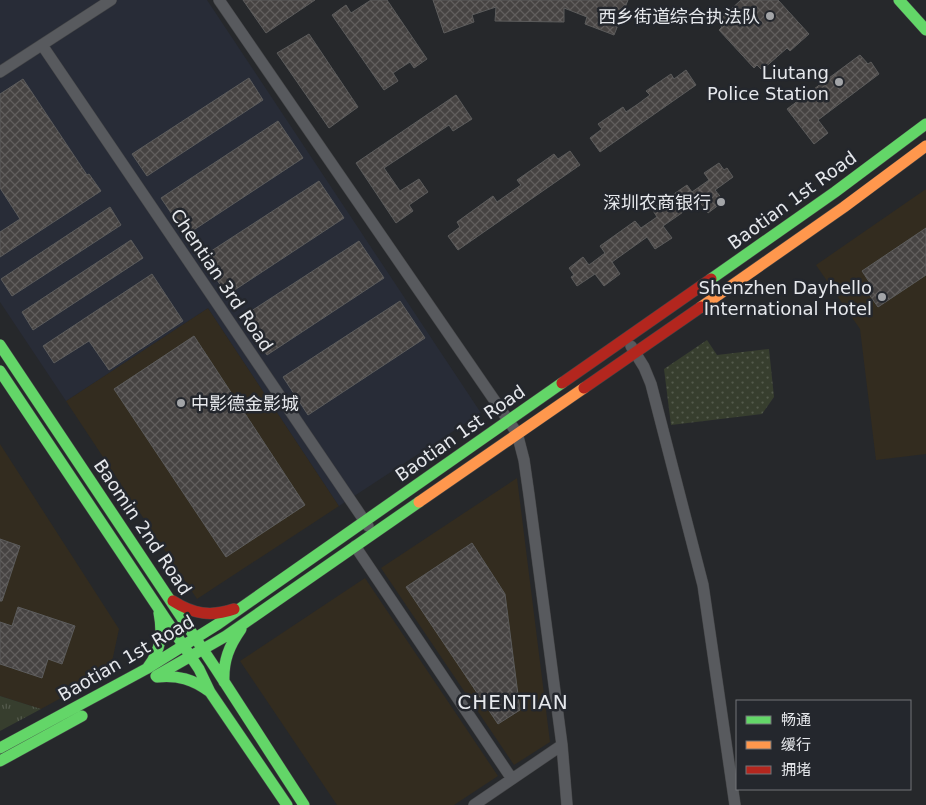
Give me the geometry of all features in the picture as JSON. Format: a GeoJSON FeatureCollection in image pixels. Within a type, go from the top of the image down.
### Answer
{"type":"FeatureCollection","features":[{"type":"Feature","properties":{"kind":"main road"},"geometry":{"type":"LineString","coordinates":[[899,0],[926,30]]}},
{"type":"Feature","properties":{"kind":"main road","name":"Baotian 1st Road"},"geometry":{"type":"LineString","coordinates":[[0,761],[149,673],[184,646],[246,605],[835,192],[926,124]]}},
{"type":"Feature","properties":{"kind":"main road","name":"Baotian 1st Road"},"geometry":{"type":"LineString","coordinates":[[0,748],[149,673],[190,656],[226,636],[844,207],[926,146]]}},
{"type":"Feature","properties":{"kind":"main road","name":"Baomin 2nd Road"},"geometry":{"type":"LineString","coordinates":[[0,346],[196,638],[304,805]]}},
{"type":"Feature","properties":{"kind":"main road","name":"Baomin 2nd Road"},"geometry":{"type":"LineString","coordinates":[[0,371],[200,669],[210,692],[287,805]]}},
{"type":"Feature","properties":{"kind":"main road"},"geometry":{"type":"LineString","coordinates":[[110,535],[122,527]]}},
{"type":"Feature","properties":{"kind":"main road"},"geometry":{"type":"LineString","coordinates":[[170,600],[189,611],[200,614],[217,614],[246,605]]}},
{"type":"Feature","properties":{"kind":"main road"},"geometry":{"type":"LineString","coordinates":[[157,606],[162,639],[149,673],[187,677],[199,683],[210,692]]}},
{"type":"Feature","properties":{"kind":"main road"},"geometry":{"type":"LineString","coordinates":[[224,682],[223,664],[225,654],[242,629],[254,616]]}},
{"type":"Feature","properties":{"kind":"street"},"geometry":{"type":"LineString","coordinates":[[0,72],[111,0]]}},
{"type":"Feature","properties":{"kind":"street"},"geometry":{"type":"LineString","coordinates":[[219,0],[518,433],[529,495],[562,745],[567,805]]}},
{"type":"Feature","properties":{"kind":"street","name":"Chentian 3rd Road"},"geometry":{"type":"LineString","coordinates":[[42,45],[373,534]]}},
{"type":"Feature","properties":{"kind":"street"},"geometry":{"type":"LineString","coordinates":[[626,338],[644,367],[651,384],[703,585],[735,805]]}},
{"type":"Feature","properties":{"kind":"street"},"geometry":{"type":"LineString","coordinates":[[355,546],[512,779]]}},
{"type":"Feature","properties":{"kind":"street"},"geometry":{"type":"LineString","coordinates":[[474,805],[562,745]]}},
{"type":"Feature","properties":{"kind":"shaded area"},"geometry":{"type":"Polygon","coordinates":[[[0,0],[207,0],[481,413],[339,506],[208,308],[66,401],[0,302],[0,0]]]}},
{"type":"Feature","properties":{"kind":"shaded area","name":"Shenzhen Dayhello International Hotel"},"geometry":{"type":"Polygon","coordinates":[[[926,189],[926,454],[876,460],[860,329],[816,265],[926,189]]]}},
{"type":"Feature","properties":{"kind":"shaded area"},"geometry":{"type":"Polygon","coordinates":[[[208,308],[339,506],[197,599],[66,401],[208,308]]]}},
{"type":"Feature","properties":{"kind":"shaded area"},"geometry":{"type":"Polygon","coordinates":[[[0,444],[119,629],[110,671],[41,709],[0,696],[0,444]]]}},
{"type":"Feature","properties":{"kind":"shaded area"},"geometry":{"type":"Polygon","coordinates":[[[517,478],[550,742],[514,765],[381,568],[517,478]]]}},
{"type":"Feature","properties":{"kind":"shaded area"},"geometry":{"type":"Polygon","coordinates":[[[365,578],[498,776],[454,805],[337,805],[240,661],[365,578]]]}},
{"type":"Feature","properties":{"kind":"green space"},"geometry":{"type":"Polygon","coordinates":[[[707,340],[717,355],[769,349],[774,397],[762,414],[671,425],[664,369],[707,340]]]}},
{"type":"Feature","properties":{"kind":"green space"},"geometry":{"type":"Polygon","coordinates":[[[0,696],[41,709],[0,731],[0,696]]]}},
{"type":"Feature","properties":{"kind":"building"},"geometry":{"type":"Polygon","coordinates":[[[243,0],[315,0],[266,33],[243,0]]]}},
{"type":"Feature","properties":{"kind":"building"},"geometry":{"type":"Polygon","coordinates":[[[371,0],[387,0],[427,59],[414,68],[410,62],[393,73],[398,81],[384,90],[332,15],[346,5],[351,13],[371,0]]]}},
{"type":"Feature","properties":{"kind":"building"},"geometry":{"type":"Polygon","coordinates":[[[433,0],[628,0],[614,35],[585,24],[587,17],[564,8],[564,22],[495,21],[496,7],[472,15],[474,22],[444,33],[433,0]]]}},
{"type":"Feature","properties":{"kind":"building"},"geometry":{"type":"Polygon","coordinates":[[[741,0],[778,0],[809,34],[790,51],[787,48],[762,70],[757,65],[754,68],[719,30],[722,27],[717,22],[741,0]]]}},
{"type":"Feature","properties":{"kind":"building"},"geometry":{"type":"Polygon","coordinates":[[[309,34],[358,107],[329,128],[277,53],[309,34]]]}},
{"type":"Feature","properties":{"kind":"building"},"geometry":{"type":"Polygon","coordinates":[[[860,55],[868,64],[871,62],[879,74],[818,120],[828,133],[814,144],[787,109],[860,55]]]}},
{"type":"Feature","properties":{"kind":"building"},"geometry":{"type":"Polygon","coordinates":[[[686,70],[696,85],[600,152],[590,138],[602,129],[598,124],[623,107],[626,112],[638,104],[650,95],[646,91],[671,74],[674,79],[686,70]]]}},
{"type":"Feature","properties":{"kind":"building"},"geometry":{"type":"Polygon","coordinates":[[[249,78],[263,100],[147,176],[132,154],[249,78]]]}},
{"type":"Feature","properties":{"kind":"building"},"geometry":{"type":"Polygon","coordinates":[[[23,79],[87,175],[89,174],[101,191],[0,257],[0,232],[20,219],[0,188],[0,94],[23,79]]]}},
{"type":"Feature","properties":{"kind":"building"},"geometry":{"type":"Polygon","coordinates":[[[456,95],[472,119],[453,131],[449,125],[384,168],[400,191],[419,179],[428,192],[409,205],[413,211],[396,223],[356,163],[456,95]]]}},
{"type":"Feature","properties":{"kind":"building"},"geometry":{"type":"Polygon","coordinates":[[[278,121],[303,158],[186,235],[161,198],[278,121]]]}},
{"type":"Feature","properties":{"kind":"building"},"geometry":{"type":"Polygon","coordinates":[[[570,151],[580,165],[458,250],[448,236],[460,227],[457,222],[493,196],[497,202],[521,185],[517,180],[554,154],[558,159],[570,151]]]}},
{"type":"Feature","properties":{"kind":"building"},"geometry":{"type":"Polygon","coordinates":[[[719,163],[724,170],[727,168],[733,177],[715,190],[724,201],[708,213],[699,201],[663,226],[672,238],[655,249],[647,237],[612,262],[620,274],[604,286],[595,274],[577,286],[571,277],[574,275],[569,268],[583,257],[589,265],[605,253],[600,246],[635,221],[641,228],[657,217],[652,209],[687,185],[692,192],[709,180],[704,173],[719,163]]]}},
{"type":"Feature","properties":{"kind":"building"},"geometry":{"type":"Polygon","coordinates":[[[319,181],[344,218],[227,295],[202,257],[319,181]]]}},
{"type":"Feature","properties":{"kind":"building"},"geometry":{"type":"Polygon","coordinates":[[[110,207],[121,225],[12,296],[1,279],[110,207]]]}},
{"type":"Feature","properties":{"kind":"building"},"geometry":{"type":"Polygon","coordinates":[[[926,228],[926,275],[878,307],[866,290],[872,286],[862,271],[926,228]]]}},
{"type":"Feature","properties":{"kind":"building"},"geometry":{"type":"Polygon","coordinates":[[[131,240],[143,258],[33,330],[22,312],[131,240]]]}},
{"type":"Feature","properties":{"kind":"building"},"geometry":{"type":"Polygon","coordinates":[[[359,241],[384,278],[267,355],[242,317],[359,241]]]}},
{"type":"Feature","properties":{"kind":"building"},"geometry":{"type":"Polygon","coordinates":[[[152,274],[183,321],[109,370],[89,341],[54,363],[43,346],[152,274]]]}},
{"type":"Feature","properties":{"kind":"building"},"geometry":{"type":"Polygon","coordinates":[[[400,301],[425,338],[308,415],[283,377],[400,301]]]}},
{"type":"Feature","properties":{"kind":"building"},"geometry":{"type":"Polygon","coordinates":[[[194,336],[305,505],[226,557],[114,389],[194,336]]]}},
{"type":"Feature","properties":{"kind":"building"},"geometry":{"type":"Polygon","coordinates":[[[0,539],[20,546],[2,601],[0,601],[0,539]]]}},
{"type":"Feature","properties":{"kind":"building"},"geometry":{"type":"Polygon","coordinates":[[[472,543],[505,594],[520,710],[498,724],[406,587],[472,543]]]}},
{"type":"Feature","properties":{"kind":"building"},"geometry":{"type":"Polygon","coordinates":[[[18,607],[75,626],[62,664],[48,659],[42,678],[0,664],[0,622],[12,626],[18,607]]]}},
{"type":"Feature","properties":{"kind":"traffic: fast"},"geometry":{"type":"LineString","coordinates":[[899,0],[926,30]]}},
{"type":"Feature","properties":{"kind":"traffic: fast"},"geometry":{"type":"LineString","coordinates":[[711,279],[835,192],[926,124]]}},
{"type":"Feature","properties":{"kind":"traffic: fast"},"geometry":{"type":"LineString","coordinates":[[0,345],[216,669],[304,805]]}},
{"type":"Feature","properties":{"kind":"traffic: fast"},"geometry":{"type":"LineString","coordinates":[[0,371],[199,669],[210,692],[287,805]]}},
{"type":"Feature","properties":{"kind":"traffic: fast"},"geometry":{"type":"LineString","coordinates":[[0,748],[146,669],[218,624],[562,383]]}},
{"type":"Feature","properties":{"kind":"traffic: fast"},"geometry":{"type":"LineString","coordinates":[[156,676],[226,636],[419,502]]}},
{"type":"Feature","properties":{"kind":"traffic: fast"},"geometry":{"type":"LineString","coordinates":[[148,667],[156,654],[160,641],[159,613]]}},
{"type":"Feature","properties":{"kind":"traffic: fast"},"geometry":{"type":"LineString","coordinates":[[224,682],[228,654],[233,641],[241,629]]}},
{"type":"Feature","properties":{"kind":"traffic: fast"},"geometry":{"type":"LineString","coordinates":[[157,677],[185,679],[198,684],[210,692]]}},
{"type":"Feature","properties":{"kind":"traffic: fast"},"geometry":{"type":"LineString","coordinates":[[0,761],[82,716]]}},
{"type":"Feature","properties":{"kind":"traffic: slow"},"geometry":{"type":"LineString","coordinates":[[701,307],[844,207],[926,146]]}},
{"type":"Feature","properties":{"kind":"traffic: slow"},"geometry":{"type":"LineString","coordinates":[[419,502],[584,388]]}},
{"type":"Feature","properties":{"kind":"traffic: jam"},"geometry":{"type":"LineString","coordinates":[[562,383],[711,279]]}},
{"type":"Feature","properties":{"kind":"traffic: jam"},"geometry":{"type":"LineString","coordinates":[[584,388],[701,307]]}},
{"type":"Feature","properties":{"kind":"traffic: jam"},"geometry":{"type":"LineString","coordinates":[[173,601],[188,609],[202,613],[218,613],[234,609]]}},
{"type":"Feature","properties":{"kind":"place","name":"西乡街道综合执法队"},"geometry":{"type":"Point","coordinates":[770,16]}},
{"type":"Feature","properties":{"kind":"place","name":"Liutang Police Station"},"geometry":{"type":"Point","coordinates":[839,82]}},
{"type":"Feature","properties":{"kind":"place","name":"深圳农商银行"},"geometry":{"type":"Point","coordinates":[721,202]}},
{"type":"Feature","properties":{"kind":"place","name":"Shenzhen Dayhello International Hotel"},"geometry":{"type":"Point","coordinates":[882,297]}},
{"type":"Feature","properties":{"kind":"place","name":"中影德金影城"},"geometry":{"type":"Point","coordinates":[181,403]}},
{"type":"Feature","properties":{"kind":"district","name":"CHENTIAN"},"geometry":{"type":"Point","coordinates":[513,702]}}]}
